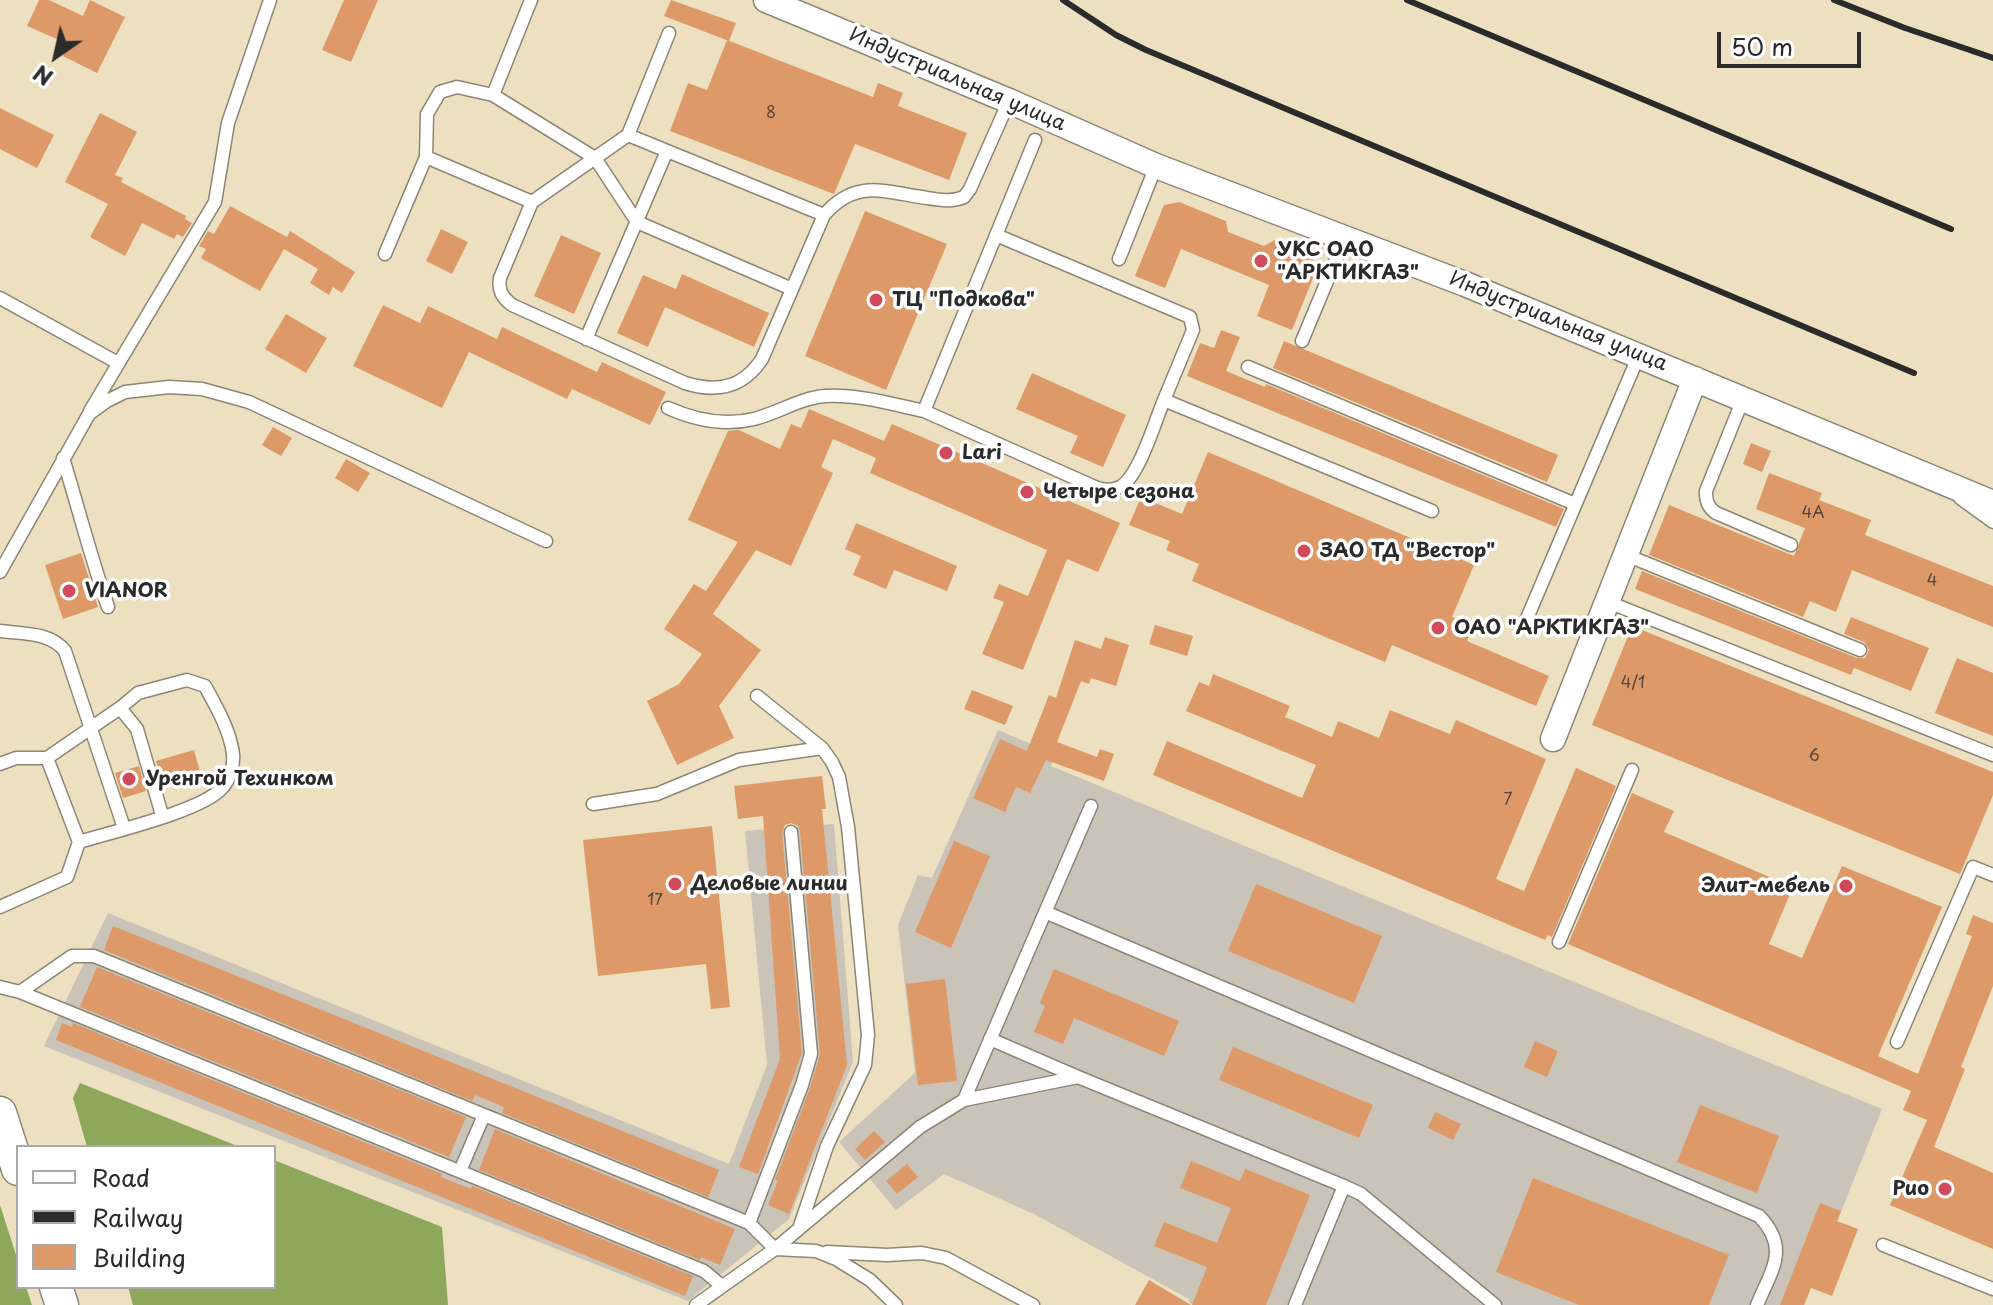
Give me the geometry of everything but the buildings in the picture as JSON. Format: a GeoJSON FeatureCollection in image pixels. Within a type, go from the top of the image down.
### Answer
{"type":"FeatureCollection","features":[{"type":"Feature","properties":{"kind":"street","name":"Индустриальная улица"},"geometry":{"type":"LineString","coordinates":[[766,0],[1156,166],[1465,284],[1993,503]]}},
{"type":"Feature","properties":{"kind":"street"},"geometry":{"type":"LineString","coordinates":[[1553,739],[1695,379]]}},
{"type":"Feature","properties":{"kind":"street"},"geometry":{"type":"LineString","coordinates":[[0,1113],[16,1163]]}},
{"type":"Feature","properties":{"kind":"lane"},"geometry":{"type":"LineString","coordinates":[[0,572],[118,363],[215,202],[228,123],[270,0]]}},
{"type":"Feature","properties":{"kind":"lane"},"geometry":{"type":"LineString","coordinates":[[493,95],[531,0]]}},
{"type":"Feature","properties":{"kind":"lane"},"geometry":{"type":"LineString","coordinates":[[669,33],[628,135],[532,202],[499,287],[503,298],[512,305],[702,388],[720,389],[740,382],[753,372],[762,359],[824,215],[835,203],[858,190],[945,200],[964,197],[1009,101]]}},
{"type":"Feature","properties":{"kind":"lane"},"geometry":{"type":"LineString","coordinates":[[385,254],[426,157],[427,114],[440,92],[457,87],[493,95],[595,158],[637,222],[792,289]]}},
{"type":"Feature","properties":{"kind":"lane"},"geometry":{"type":"LineString","coordinates":[[628,135],[824,215]]}},
{"type":"Feature","properties":{"kind":"lane"},"geometry":{"type":"LineString","coordinates":[[924,411],[1035,140]]}},
{"type":"Feature","properties":{"kind":"lane"},"geometry":{"type":"LineString","coordinates":[[586,339],[667,151]]}},
{"type":"Feature","properties":{"kind":"lane"},"geometry":{"type":"LineString","coordinates":[[426,157],[532,202]]}},
{"type":"Feature","properties":{"kind":"lane"},"geometry":{"type":"LineString","coordinates":[[1119,259],[1156,166]]}},
{"type":"Feature","properties":{"kind":"lane"},"geometry":{"type":"LineString","coordinates":[[668,408],[701,420],[739,421],[802,401],[842,396],[924,411],[1095,487],[1121,487],[1133,474],[1193,330],[1190,317],[996,235]]}},
{"type":"Feature","properties":{"kind":"lane"},"geometry":{"type":"LineString","coordinates":[[1302,341],[1345,238]]}},
{"type":"Feature","properties":{"kind":"lane"},"geometry":{"type":"LineString","coordinates":[[0,298],[118,363]]}},
{"type":"Feature","properties":{"kind":"lane"},"geometry":{"type":"LineString","coordinates":[[1525,623],[1639,355]]}},
{"type":"Feature","properties":{"kind":"lane"},"geometry":{"type":"LineString","coordinates":[[1248,367],[1575,504]]}},
{"type":"Feature","properties":{"kind":"lane"},"geometry":{"type":"LineString","coordinates":[[89,414],[125,392],[145,388],[202,389],[224,394],[249,402],[546,541]]}},
{"type":"Feature","properties":{"kind":"lane"},"geometry":{"type":"LineString","coordinates":[[1743,399],[1706,491],[1706,501],[1716,513],[1791,545]]}},
{"type":"Feature","properties":{"kind":"lane"},"geometry":{"type":"LineString","coordinates":[[1164,400],[1432,511]]}},
{"type":"Feature","properties":{"kind":"lane"},"geometry":{"type":"LineString","coordinates":[[63,458],[108,607]]}},
{"type":"Feature","properties":{"kind":"lane"},"geometry":{"type":"LineString","coordinates":[[1932,477],[1993,522]]}},
{"type":"Feature","properties":{"kind":"lane"},"geometry":{"type":"LineString","coordinates":[[1626,555],[1860,650]]}},
{"type":"Feature","properties":{"kind":"lane"},"geometry":{"type":"LineString","coordinates":[[1608,602],[1993,755]]}},
{"type":"Feature","properties":{"kind":"lane"},"geometry":{"type":"LineString","coordinates":[[0,631],[36,635],[59,642],[65,651],[124,828]]}},
{"type":"Feature","properties":{"kind":"lane"},"geometry":{"type":"LineString","coordinates":[[0,764],[16,758],[47,758],[138,693],[187,680],[205,686],[220,715],[233,754],[231,774],[221,790],[195,805],[79,842]]}},
{"type":"Feature","properties":{"kind":"lane"},"geometry":{"type":"LineString","coordinates":[[757,696],[822,748],[839,777],[848,827],[868,1053],[827,1146],[799,1229]]}},
{"type":"Feature","properties":{"kind":"lane"},"geometry":{"type":"LineString","coordinates":[[120,708],[137,729],[162,815]]}},
{"type":"Feature","properties":{"kind":"lane"},"geometry":{"type":"LineString","coordinates":[[593,804],[657,794],[739,760],[822,748]]}},
{"type":"Feature","properties":{"kind":"lane"},"geometry":{"type":"LineString","coordinates":[[0,907],[67,877],[79,842],[47,758]]}},
{"type":"Feature","properties":{"kind":"lane"},"geometry":{"type":"LineString","coordinates":[[1559,942],[1632,770]]}},
{"type":"Feature","properties":{"kind":"lane"},"geometry":{"type":"LineString","coordinates":[[964,1100],[1091,806]]}},
{"type":"Feature","properties":{"kind":"lane"},"geometry":{"type":"LineString","coordinates":[[749,1223],[811,1054],[791,832]]}},
{"type":"Feature","properties":{"kind":"lane"},"geometry":{"type":"LineString","coordinates":[[1897,1042],[1973,867],[1993,875]]}},
{"type":"Feature","properties":{"kind":"lane"},"geometry":{"type":"LineString","coordinates":[[1045,912],[1759,1216],[1771,1228],[1777,1243],[1774,1262],[1757,1305]]}},
{"type":"Feature","properties":{"kind":"lane"},"geometry":{"type":"LineString","coordinates":[[20,992],[72,956],[94,956],[749,1223],[775,1249],[887,1255],[934,1254],[1033,1305]]}},
{"type":"Feature","properties":{"kind":"lane"},"geometry":{"type":"LineString","coordinates":[[0,987],[20,992],[704,1271],[722,1286]]}},
{"type":"Feature","properties":{"kind":"lane"},"geometry":{"type":"LineString","coordinates":[[990,1039],[1344,1186],[1371,1202],[1495,1305]]}},
{"type":"Feature","properties":{"kind":"lane"},"geometry":{"type":"LineString","coordinates":[[697,1305],[775,1249],[920,1127],[964,1100],[1078,1077]]}},
{"type":"Feature","properties":{"kind":"lane"},"geometry":{"type":"LineString","coordinates":[[460,1171],[484,1115]]}},
{"type":"Feature","properties":{"kind":"lane"},"geometry":{"type":"LineString","coordinates":[[1295,1305],[1344,1186]]}},
{"type":"Feature","properties":{"kind":"lane"},"geometry":{"type":"LineString","coordinates":[[1883,1245],[1993,1289]]}},
{"type":"Feature","properties":{"kind":"lane"},"geometry":{"type":"LineString","coordinates":[[816,1251],[853,1268],[896,1305]]}},
{"type":"Feature","properties":{"kind":"shaded area"},"geometry":{"type":"Polygon","coordinates":[[[998,730],[1055,754],[1051,766],[1882,1109],[1804,1305],[1193,1305],[1189,1299],[1034,1214],[944,1174],[896,1210],[839,1142],[915,1073],[898,925],[918,875],[932,878],[998,730]]]}},
{"type":"Feature","properties":{"kind":"shaded area"},"geometry":{"type":"Polygon","coordinates":[[[834,824],[853,1062],[789,1219],[688,1301],[44,1046],[108,913],[729,1164],[767,1065],[745,831],[834,824]]]}},
{"type":"Feature","properties":{"kind":"green space"},"geometry":{"type":"Polygon","coordinates":[[[80,1083],[235,1145],[86,1145],[73,1098],[80,1083]]]}},
{"type":"Feature","properties":{"kind":"green space"},"geometry":{"type":"Polygon","coordinates":[[[276,1161],[442,1227],[448,1305],[133,1305],[129,1289],[276,1289],[276,1161]]]}},
{"type":"Feature","properties":{"kind":"green space"},"geometry":{"type":"Polygon","coordinates":[[[0,1205],[16,1255],[16,1289],[27,1289],[32,1305],[0,1305],[0,1205]]]}},
{"type":"Feature","properties":{"kind":"railway"},"geometry":{"type":"LineString","coordinates":[[1063,0],[1116,35],[1146,50],[1914,373]]}},
{"type":"Feature","properties":{"kind":"railway"},"geometry":{"type":"LineString","coordinates":[[1407,0],[1951,229]]}},
{"type":"Feature","properties":{"kind":"railway"},"geometry":{"type":"LineString","coordinates":[[1834,0],[1993,58]]}},
{"type":"Feature","properties":{"kind":"place","name":"УКС ОАО \"АРКТИКГАЗ\""},"geometry":{"type":"Point","coordinates":[1261,261]}},
{"type":"Feature","properties":{"kind":"place","name":"ТЦ \"Подкова\""},"geometry":{"type":"Point","coordinates":[876,300]}},
{"type":"Feature","properties":{"kind":"place","name":"Lari"},"geometry":{"type":"Point","coordinates":[946,453]}},
{"type":"Feature","properties":{"kind":"place","name":"Четыре сезона"},"geometry":{"type":"Point","coordinates":[1027,492]}},
{"type":"Feature","properties":{"kind":"place","name":"ЗАО ТД \"Вестор\""},"geometry":{"type":"Point","coordinates":[1304,551]}},
{"type":"Feature","properties":{"kind":"place","name":"VIANOR"},"geometry":{"type":"Point","coordinates":[69,591]}},
{"type":"Feature","properties":{"kind":"place","name":"ОАО \"АРКТИКГАЗ\""},"geometry":{"type":"Point","coordinates":[1438,628]}},
{"type":"Feature","properties":{"kind":"place","name":"Уренгой Техинком"},"geometry":{"type":"Point","coordinates":[129,779]}},
{"type":"Feature","properties":{"kind":"place","name":"Деловые линии"},"geometry":{"type":"Point","coordinates":[675,884]}},
{"type":"Feature","properties":{"kind":"place","name":"Элит-мебель"},"geometry":{"type":"Point","coordinates":[1846,886]}},
{"type":"Feature","properties":{"kind":"place","name":"Рио"},"geometry":{"type":"Point","coordinates":[1945,1189]}}]}
